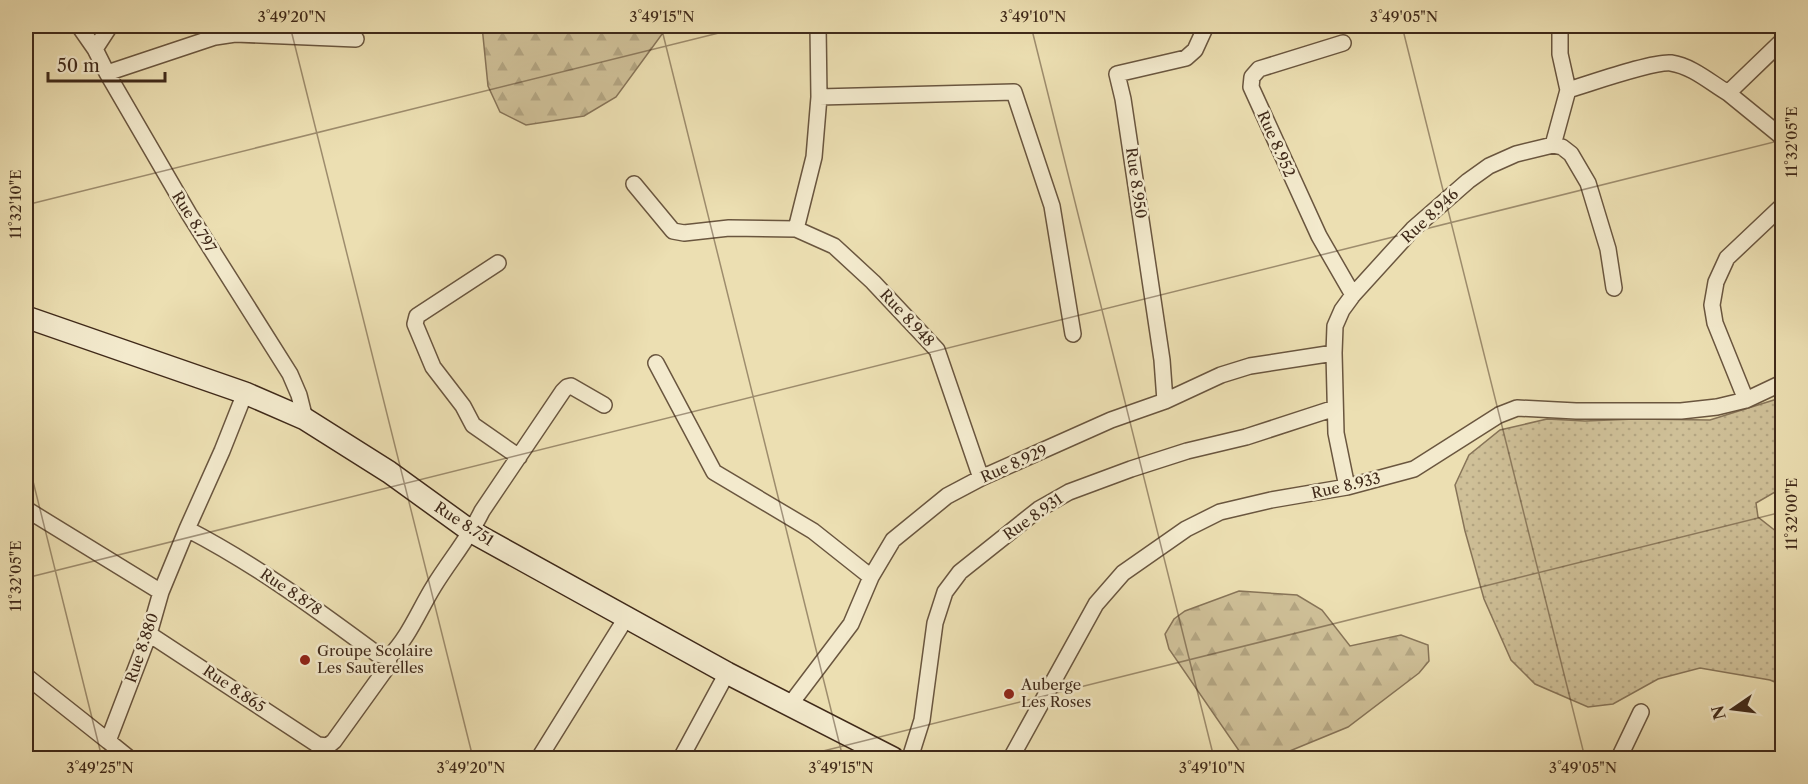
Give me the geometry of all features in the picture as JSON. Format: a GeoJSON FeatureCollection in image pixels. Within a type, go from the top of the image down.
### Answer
{"type":"FeatureCollection","features":[{"type":"Feature","properties":{"kind":"main road","name":"Rue 8.751"},"geometry":{"type":"LineString","coordinates":[[28,324],[245,393],[305,419],[388,472],[472,531],[727,673],[892,759]]}},
{"type":"Feature","properties":{"kind":"street","name":"Rue 8.797"},"geometry":{"type":"LineString","coordinates":[[80,26],[178,197],[290,374],[299,395],[305,419]]}},
{"type":"Feature","properties":{"kind":"street"},"geometry":{"type":"LineString","coordinates":[[95,50],[110,26]]}},
{"type":"Feature","properties":{"kind":"street"},"geometry":{"type":"LineString","coordinates":[[634,184],[673,231],[684,233],[729,228],[796,229],[814,157],[819,97],[818,26]]}},
{"type":"Feature","properties":{"kind":"street","name":"Rue 8.950"},"geometry":{"type":"LineString","coordinates":[[1165,401],[1162,360],[1123,99],[1117,74],[1186,58],[1195,50],[1206,26]]}},
{"type":"Feature","properties":{"kind":"street"},"geometry":{"type":"LineString","coordinates":[[1560,26],[1560,54],[1568,90],[1553,145],[1562,147],[1571,154],[1588,183],[1608,249],[1614,288]]}},
{"type":"Feature","properties":{"kind":"street"},"geometry":{"type":"LineString","coordinates":[[107,74],[215,37],[235,34],[356,39]]}},
{"type":"Feature","properties":{"kind":"street"},"geometry":{"type":"LineString","coordinates":[[1728,93],[1782,41]]}},
{"type":"Feature","properties":{"kind":"street","name":"Rue 8.952"},"geometry":{"type":"LineString","coordinates":[[1343,43],[1259,69],[1252,77],[1251,87],[1319,236],[1353,295]]}},
{"type":"Feature","properties":{"kind":"street"},"geometry":{"type":"LineString","coordinates":[[1568,90],[1654,65],[1670,63],[1687,68],[1728,93],[1782,137]]}},
{"type":"Feature","properties":{"kind":"street"},"geometry":{"type":"LineString","coordinates":[[819,97],[1014,92],[1052,206],[1073,334]]}},
{"type":"Feature","properties":{"kind":"street","name":"Rue 8.946"},"geometry":{"type":"LineString","coordinates":[[1347,487],[1336,433],[1335,408],[1335,327],[1342,310],[1413,229],[1468,181],[1489,166],[1516,154],[1553,145]]}},
{"type":"Feature","properties":{"kind":"street"},"geometry":{"type":"LineString","coordinates":[[1746,400],[1715,323],[1712,305],[1716,282],[1727,258],[1782,206]]}},
{"type":"Feature","properties":{"kind":"street","name":"Rue 8.948"},"geometry":{"type":"LineString","coordinates":[[796,229],[834,246],[873,282],[937,350],[981,478]]}},
{"type":"Feature","properties":{"kind":"street"},"geometry":{"type":"LineString","coordinates":[[498,263],[417,316],[415,324],[433,367],[463,406],[473,425],[519,457]]}},
{"type":"Feature","properties":{"kind":"street","name":"Rue 8.929"},"geometry":{"type":"LineString","coordinates":[[789,706],[851,624],[871,577],[893,540],[947,496],[981,478],[1111,420],[1165,401],[1221,375],[1250,366],[1334,353]]}},
{"type":"Feature","properties":{"kind":"street"},"geometry":{"type":"LineString","coordinates":[[657,363],[714,472],[813,531],[871,577]]}},
{"type":"Feature","properties":{"kind":"street","name":"Rue 8.933"},"geometry":{"type":"LineString","coordinates":[[1011,759],[1096,604],[1123,573],[1186,529],[1220,512],[1271,500],[1347,487],[1414,469],[1499,415],[1517,408],[1576,411],[1681,411],[1717,407],[1746,400],[1782,383]]}},
{"type":"Feature","properties":{"kind":"street"},"geometry":{"type":"LineString","coordinates":[[388,657],[397,649],[434,586],[472,531],[482,511],[567,387],[572,386],[604,405]]}},
{"type":"Feature","properties":{"kind":"street"},"geometry":{"type":"LineString","coordinates":[[187,529],[222,452],[245,393]]}},
{"type":"Feature","properties":{"kind":"street","name":"Rue 8.931"},"geometry":{"type":"LineString","coordinates":[[910,759],[922,720],[934,623],[945,592],[960,572],[1039,509],[1070,492],[1187,451],[1246,437],[1335,408]]}},
{"type":"Feature","properties":{"kind":"street"},"geometry":{"type":"LineString","coordinates":[[26,508],[161,592]]}},
{"type":"Feature","properties":{"kind":"street","name":"Rue 8.880"},"geometry":{"type":"LineString","coordinates":[[108,741],[149,634],[161,592],[187,529]]}},
{"type":"Feature","properties":{"kind":"street","name":"Rue 8.878"},"geometry":{"type":"LineString","coordinates":[[187,529],[224,548],[303,600],[377,654],[388,657]]}},
{"type":"Feature","properties":{"kind":"street"},"geometry":{"type":"LineString","coordinates":[[539,759],[626,618]]}},
{"type":"Feature","properties":{"kind":"street","name":"Rue 8.865"},"geometry":{"type":"LineString","coordinates":[[149,634],[318,745],[328,746],[388,666],[388,657]]}},
{"type":"Feature","properties":{"kind":"street"},"geometry":{"type":"LineString","coordinates":[[681,759],[727,673]]}},
{"type":"Feature","properties":{"kind":"street"},"geometry":{"type":"LineString","coordinates":[[26,676],[129,759]]}},
{"type":"Feature","properties":{"kind":"street"},"geometry":{"type":"LineString","coordinates":[[1619,759],[1641,712]]}},
{"type":"Feature","properties":{"kind":"green space"},"geometry":{"type":"Polygon","coordinates":[[[482,26],[668,26],[616,97],[584,116],[526,125],[500,112],[488,86],[482,26]]]}},
{"type":"Feature","properties":{"kind":"green space"},"geometry":{"type":"Polygon","coordinates":[[[1782,395],[1782,488],[1756,503],[1758,517],[1782,536],[1782,685],[1770,680],[1700,668],[1658,679],[1613,704],[1588,707],[1535,684],[1511,660],[1484,599],[1455,485],[1469,455],[1500,430],[1547,419],[1710,420],[1777,399],[1782,395]]]}},
{"type":"Feature","properties":{"kind":"green space"},"geometry":{"type":"Polygon","coordinates":[[[1239,591],[1297,595],[1322,610],[1350,646],[1401,635],[1428,645],[1429,661],[1419,673],[1348,727],[1280,755],[1244,758],[1169,649],[1165,634],[1174,619],[1185,611],[1239,591]]]}},
{"type":"Feature","properties":{"kind":"place","name":"Groupe Scolaire Les Sauterelles"},"geometry":{"type":"Point","coordinates":[305,660]}},
{"type":"Feature","properties":{"kind":"place","name":"Auberge Les Roses"},"geometry":{"type":"Point","coordinates":[1009,694]}}]}
